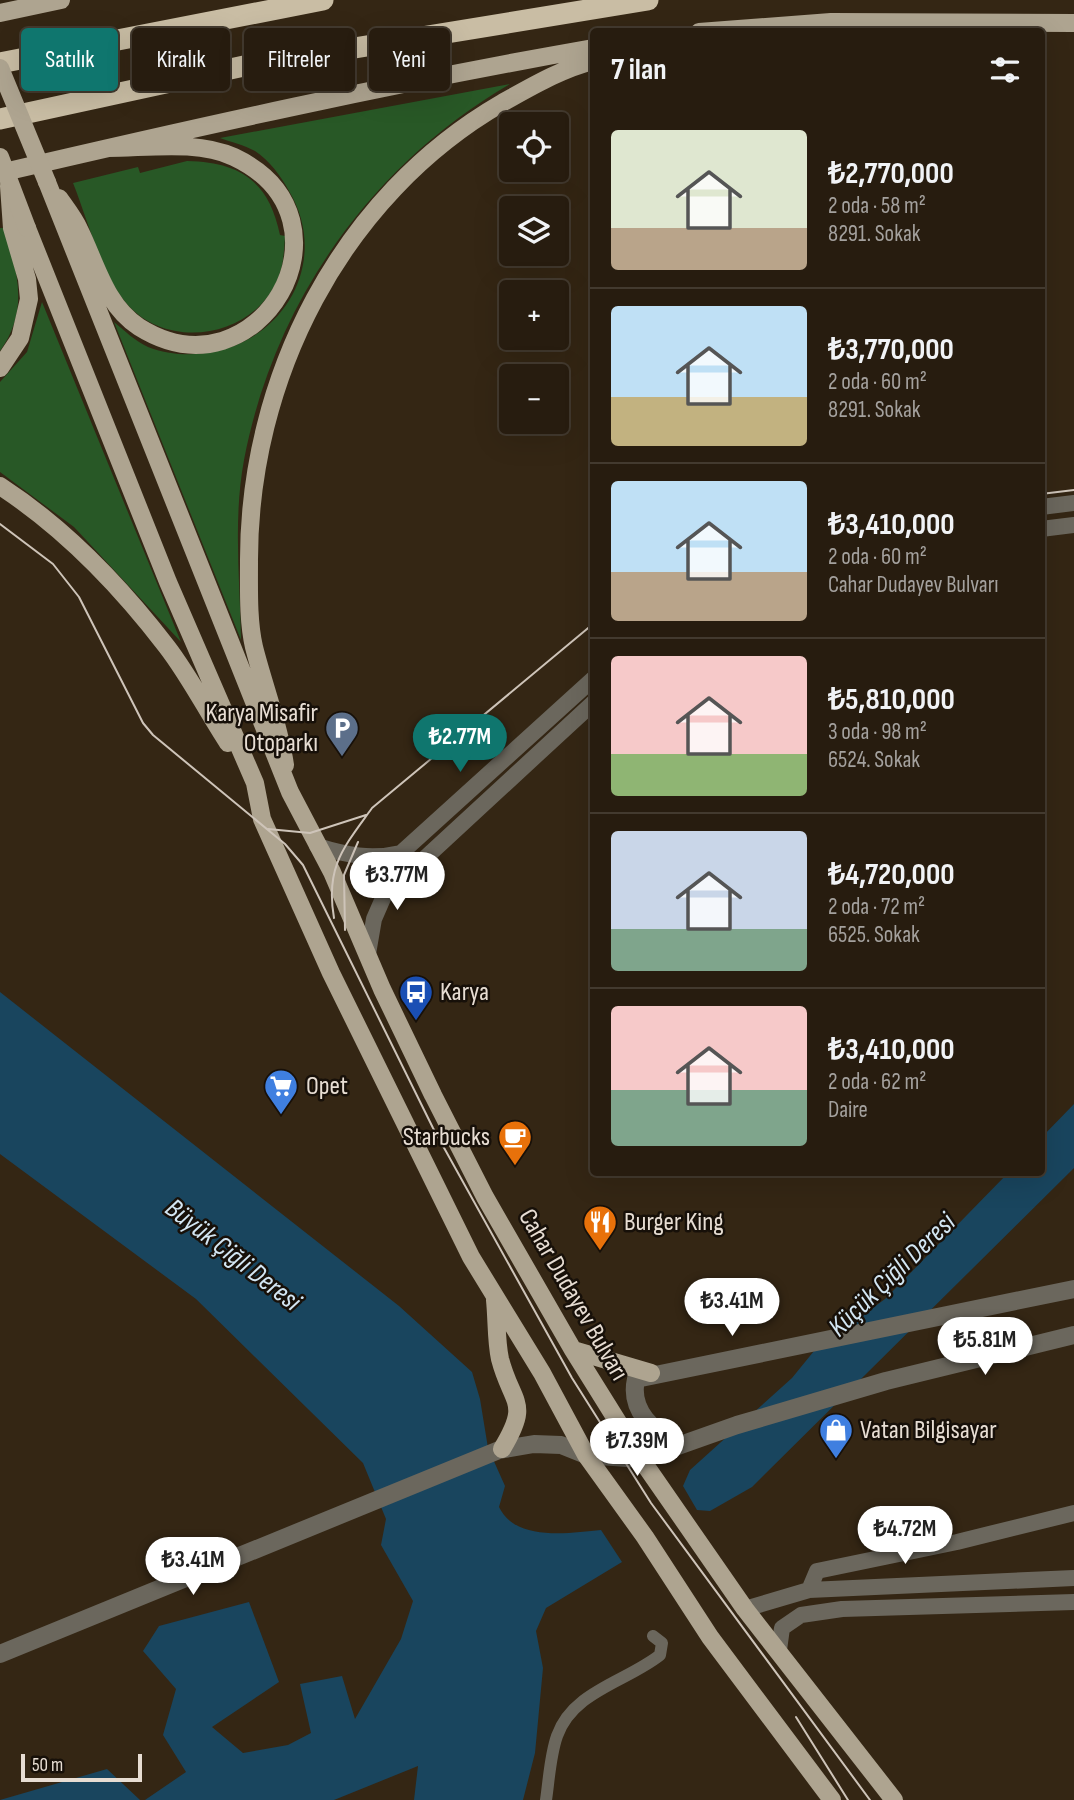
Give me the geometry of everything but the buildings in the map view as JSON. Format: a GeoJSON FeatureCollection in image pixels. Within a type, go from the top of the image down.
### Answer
{"type":"FeatureCollection","features":[{"type":"Feature","properties":{"kind":"highway"},"geometry":{"type":"LineString","coordinates":[[0,66],[323,0]]}},
{"type":"Feature","properties":{"kind":"highway"},"geometry":{"type":"LineString","coordinates":[[0,119],[244,66],[648,0]]}},
{"type":"Feature","properties":{"kind":"main road"},"geometry":{"type":"LineString","coordinates":[[3,12],[25,0]]}},
{"type":"Feature","properties":{"kind":"main road"},"geometry":{"type":"LineString","coordinates":[[3,12],[61,0]]}},
{"type":"Feature","properties":{"kind":"main road"},"geometry":{"type":"LineString","coordinates":[[761,28],[831,22],[1074,23]]}},
{"type":"Feature","properties":{"kind":"main road"},"geometry":{"type":"LineString","coordinates":[[5,176],[108,148],[433,76],[590,49]]}},
{"type":"Feature","properties":{"kind":"main road"},"geometry":{"type":"LineString","coordinates":[[290,792],[281,737],[253,644],[248,564],[250,504],[260,441],[278,375],[307,313],[337,260],[373,211],[416,167],[472,121],[534,85],[590,62]]}},
{"type":"Feature","properties":{"kind":"main road"},"geometry":{"type":"LineString","coordinates":[[0,66],[47,182],[117,309],[139,327],[164,339],[191,344],[215,343],[241,334],[260,321],[286,287],[293,264],[295,242],[289,213],[274,186],[234,157],[210,149],[108,148]]}},
{"type":"Feature","properties":{"kind":"main road"},"geometry":{"type":"LineString","coordinates":[[0,157],[19,228],[27,279],[28,308],[20,338],[0,368]]}},
{"type":"Feature","properties":{"kind":"main road"},"geometry":{"type":"LineString","coordinates":[[70,227],[290,792]]}},
{"type":"Feature","properties":{"kind":"main road"},"geometry":{"type":"LineString","coordinates":[[19,228],[255,783],[262,819],[362,1037],[471,1257],[542,1373],[586,1455],[645,1537],[710,1637],[832,1800]]}},
{"type":"Feature","properties":{"kind":"main road"},"geometry":{"type":"LineString","coordinates":[[0,485],[27,504],[67,540],[125,598],[167,647],[255,783]]}},
{"type":"Feature","properties":{"kind":"main road","name":"Cahar Dudayev Bulvarı"},"geometry":{"type":"LineString","coordinates":[[290,792],[332,872],[422,1072],[479,1186],[573,1350],[641,1459],[746,1608],[894,1800]]}},
{"type":"Feature","properties":{"kind":"main road"},"geometry":{"type":"LineString","coordinates":[[495,1296],[500,1359],[518,1402],[517,1424],[504,1449]]}},
{"type":"Feature","properties":{"kind":"main road"},"geometry":{"type":"LineString","coordinates":[[573,1350],[651,1373]]}},
{"type":"Feature","properties":{"kind":"street"},"geometry":{"type":"LineString","coordinates":[[1045,507],[1074,503]]}},
{"type":"Feature","properties":{"kind":"street"},"geometry":{"type":"LineString","coordinates":[[1045,529],[1074,525]]}},
{"type":"Feature","properties":{"kind":"street"},"geometry":{"type":"LineString","coordinates":[[317,846],[350,856],[401,853],[590,682]]}},
{"type":"Feature","properties":{"kind":"street"},"geometry":{"type":"LineString","coordinates":[[368,954],[374,919],[384,896],[590,706]]}},
{"type":"Feature","properties":{"kind":"street"},"geometry":{"type":"LineString","coordinates":[[679,1444],[655,1433],[633,1393],[636,1379],[651,1373],[1074,1289]]}},
{"type":"Feature","properties":{"kind":"street"},"geometry":{"type":"LineString","coordinates":[[0,1654],[504,1449],[534,1444],[561,1445],[586,1455],[641,1459],[679,1444],[886,1381],[1074,1335]]}},
{"type":"Feature","properties":{"kind":"street"},"geometry":{"type":"LineString","coordinates":[[809,1590],[817,1571],[957,1542],[1074,1513]]}},
{"type":"Feature","properties":{"kind":"street"},"geometry":{"type":"LineString","coordinates":[[746,1608],[809,1590],[1074,1578]]}},
{"type":"Feature","properties":{"kind":"street"},"geometry":{"type":"LineString","coordinates":[[779,1650],[782,1628],[801,1615],[842,1609],[1074,1602]]}},
{"type":"Feature","properties":{"kind":"street"},"geometry":{"type":"LineString","coordinates":[[546,1800],[556,1739],[564,1721],[587,1696],[644,1668],[660,1655],[662,1643],[653,1636]]}},
{"type":"Feature","properties":{"kind":"green space"},"geometry":{"type":"Polygon","coordinates":[[[510,84],[460,117],[414,155],[373,197],[336,243],[305,293],[279,346],[258,402],[241,482],[238,528],[241,640],[114,322],[148,347],[177,354],[206,353],[234,346],[258,333],[278,316],[292,295],[302,270],[305,244],[301,218],[289,191],[274,169],[255,151],[220,138],[510,84]]]}},
{"type":"Feature","properties":{"kind":"green space"},"geometry":{"type":"Polygon","coordinates":[[[187,161],[223,166],[250,178],[268,201],[280,235],[285,236],[280,273],[267,298],[251,314],[231,325],[210,331],[187,332],[165,328],[145,319],[127,304],[103,263],[73,183],[138,167],[140,173],[187,161]]]}},
{"type":"Feature","properties":{"kind":"green space"},"geometry":{"type":"Polygon","coordinates":[[[0,228],[4,228],[17,276],[18,306],[9,336],[0,351],[0,228]]]}},
{"type":"Feature","properties":{"kind":"green space"},"geometry":{"type":"Polygon","coordinates":[[[42,302],[181,642],[74,527],[0,472],[0,382],[27,352],[42,302]]]}},
{"type":"Feature","properties":{"kind":"water","name":"Büyük Çiğli Deresi"},"geometry":{"type":"Polygon","coordinates":[[[0,992],[399,1306],[472,1372],[480,1399],[488,1448],[505,1486],[499,1507],[507,1518],[518,1526],[544,1533],[601,1530],[622,1562],[546,1608],[536,1631],[543,1668],[535,1753],[523,1800],[414,1800],[418,1766],[334,1800],[145,1800],[186,1772],[163,1735],[176,1689],[143,1651],[159,1626],[249,1602],[279,1682],[212,1727],[243,1753],[288,1745],[311,1733],[300,1684],[342,1676],[355,1719],[401,1639],[413,1601],[381,1545],[386,1519],[363,1463],[196,1299],[0,1154],[0,992]]]}},
{"type":"Feature","properties":{"kind":"water"},"geometry":{"type":"Polygon","coordinates":[[[1074,1104],[1074,1168],[752,1487],[710,1511],[697,1510],[683,1486],[690,1470],[792,1378],[814,1351],[885,1299],[1005,1176],[1045,1176],[1045,1134],[1074,1104]]]}},
{"type":"Feature","properties":{"kind":"water"},"geometry":{"type":"Polygon","coordinates":[[[107,1769],[140,1800],[0,1800],[107,1769]]]}},
{"type":"Feature","properties":{"kind":"tram line"},"geometry":{"type":"LineString","coordinates":[[1045,494],[1074,490]]}},
{"type":"Feature","properties":{"kind":"tram line"},"geometry":{"type":"LineString","coordinates":[[0,524],[53,564],[79,597],[143,723],[153,735],[285,844],[303,865],[433,1128],[572,1378],[651,1503],[870,1800]]}},
{"type":"Feature","properties":{"kind":"tram line"},"geometry":{"type":"LineString","coordinates":[[334,918],[332,885],[339,858],[372,808],[590,626]]}},
{"type":"Feature","properties":{"kind":"tram line"},"geometry":{"type":"LineString","coordinates":[[268,829],[310,833],[366,815]]}},
{"type":"Feature","properties":{"kind":"tram line"},"geometry":{"type":"LineString","coordinates":[[345,930],[344,875],[358,842]]}},
{"type":"Feature","properties":{"kind":"tram line"},"geometry":{"type":"LineString","coordinates":[[796,1717],[848,1800]]}},
{"type":"Feature","properties":{"kind":"place","name":"Karya Misafir Otoparkı"},"geometry":{"type":"Point","coordinates":[342,758]}},
{"type":"Feature","properties":{"kind":"place","name":"Karya"},"geometry":{"type":"Point","coordinates":[416,1022]}},
{"type":"Feature","properties":{"kind":"place","name":"Opet"},"geometry":{"type":"Point","coordinates":[281,1116]}},
{"type":"Feature","properties":{"kind":"place","name":"Starbucks"},"geometry":{"type":"Point","coordinates":[515,1167]}},
{"type":"Feature","properties":{"kind":"place","name":"Burger King"},"geometry":{"type":"Point","coordinates":[600,1252]}},
{"type":"Feature","properties":{"kind":"place","name":"Vatan Bilgisayar"},"geometry":{"type":"Point","coordinates":[836,1460]}},
{"type":"Feature","properties":{"kind":"water label","name":"Küçük Çiğli Deresi"},"geometry":{"type":"Point","coordinates":[892,1275]}}]}
